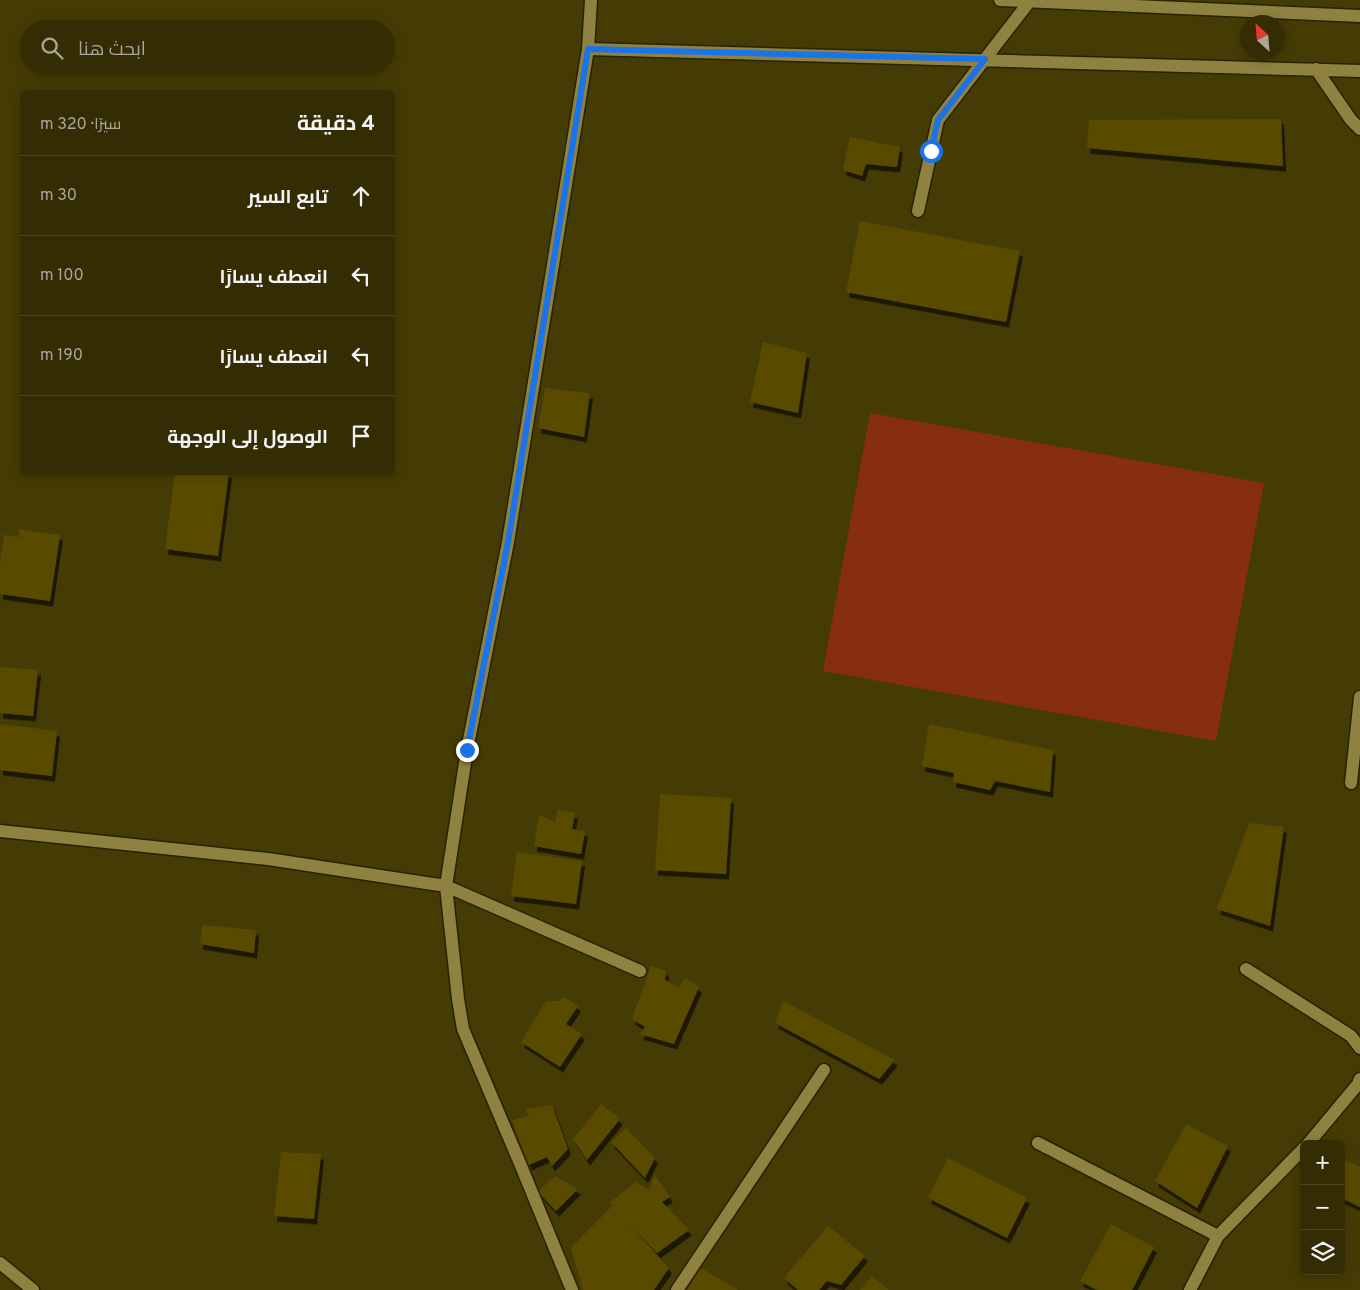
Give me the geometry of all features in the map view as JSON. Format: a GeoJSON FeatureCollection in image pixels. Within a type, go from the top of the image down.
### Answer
{"type":"FeatureCollection","features":[{"type":"Feature","properties":{"kind":"street"},"geometry":{"type":"LineString","coordinates":[[572,1290],[463,1029],[446,886],[467,750],[508,542],[588,49],[591,0]]}},
{"type":"Feature","properties":{"kind":"street"},"geometry":{"type":"LineString","coordinates":[[1000,0],[1360,16]]}},
{"type":"Feature","properties":{"kind":"street"},"geometry":{"type":"LineString","coordinates":[[918,211],[938,120],[1029,2]]}},
{"type":"Feature","properties":{"kind":"street"},"geometry":{"type":"LineString","coordinates":[[588,49],[1360,70]]}},
{"type":"Feature","properties":{"kind":"street"},"geometry":{"type":"LineString","coordinates":[[1316,69],[1351,120],[1360,129]]}},
{"type":"Feature","properties":{"kind":"street"},"geometry":{"type":"LineString","coordinates":[[1351,783],[1360,697]]}},
{"type":"Feature","properties":{"kind":"street"},"geometry":{"type":"LineString","coordinates":[[0,831],[268,859],[446,886],[640,971]]}},
{"type":"Feature","properties":{"kind":"street"},"geometry":{"type":"LineString","coordinates":[[1246,969],[1351,1036],[1360,1048]]}},
{"type":"Feature","properties":{"kind":"street"},"geometry":{"type":"LineString","coordinates":[[677,1290],[824,1070]]}},
{"type":"Feature","properties":{"kind":"street"},"geometry":{"type":"LineString","coordinates":[[1311,1140],[1358,1084],[1360,1079]]}},
{"type":"Feature","properties":{"kind":"street"},"geometry":{"type":"LineString","coordinates":[[1038,1143],[1218,1236]]}},
{"type":"Feature","properties":{"kind":"street"},"geometry":{"type":"LineString","coordinates":[[1190,1290],[1218,1236],[1300,1152]]}},
{"type":"Feature","properties":{"kind":"street"},"geometry":{"type":"LineString","coordinates":[[0,1263],[33,1290]]}},
{"type":"Feature","properties":{"kind":"shaded area"},"geometry":{"type":"Polygon","coordinates":[[[870,413],[1264,483],[1216,741],[823,671],[870,413]]]}},
{"type":"Feature","properties":{"kind":"building"},"geometry":{"type":"Polygon","coordinates":[[[1281,119],[1283,166],[1087,148],[1089,120],[1281,119]]]}},
{"type":"Feature","properties":{"kind":"building"},"geometry":{"type":"Polygon","coordinates":[[[850,137],[900,147],[897,167],[866,164],[862,176],[843,170],[850,137]]]}},
{"type":"Feature","properties":{"kind":"building"},"geometry":{"type":"Polygon","coordinates":[[[860,221],[1020,251],[1006,322],[846,292],[860,221]]]}},
{"type":"Feature","properties":{"kind":"building"},"geometry":{"type":"Polygon","coordinates":[[[763,342],[807,353],[798,413],[750,402],[763,342]]]}},
{"type":"Feature","properties":{"kind":"building"},"geometry":{"type":"Polygon","coordinates":[[[545,388],[590,393],[584,437],[538,428],[545,388]]]}},
{"type":"Feature","properties":{"kind":"building"},"geometry":{"type":"Polygon","coordinates":[[[175,475],[229,475],[218,556],[165,549],[175,475]]]}},
{"type":"Feature","properties":{"kind":"building"},"geometry":{"type":"Polygon","coordinates":[[[18,529],[60,535],[50,601],[0,594],[0,563],[4,535],[20,537],[18,529]]]}},
{"type":"Feature","properties":{"kind":"building"},"geometry":{"type":"Polygon","coordinates":[[[0,667],[38,670],[33,716],[0,713],[0,667]]]}},
{"type":"Feature","properties":{"kind":"building"},"geometry":{"type":"Polygon","coordinates":[[[0,724],[57,731],[52,776],[0,770],[0,724]]]}},
{"type":"Feature","properties":{"kind":"building"},"geometry":{"type":"Polygon","coordinates":[[[929,724],[1053,750],[1050,792],[995,781],[990,790],[953,782],[954,773],[922,766],[929,724]]]}},
{"type":"Feature","properties":{"kind":"building"},"geometry":{"type":"Polygon","coordinates":[[[660,794],[731,798],[726,874],[655,870],[660,794]]]}},
{"type":"Feature","properties":{"kind":"building"},"geometry":{"type":"Polygon","coordinates":[[[557,810],[575,813],[572,829],[585,831],[581,854],[534,846],[539,815],[555,822],[557,810]]]}},
{"type":"Feature","properties":{"kind":"building"},"geometry":{"type":"Polygon","coordinates":[[[1249,823],[1284,827],[1270,926],[1217,909],[1249,823]]]}},
{"type":"Feature","properties":{"kind":"building"},"geometry":{"type":"Polygon","coordinates":[[[517,852],[582,861],[576,904],[511,896],[517,852]]]}},
{"type":"Feature","properties":{"kind":"building"},"geometry":{"type":"Polygon","coordinates":[[[202,925],[256,930],[254,953],[200,944],[202,925]]]}},
{"type":"Feature","properties":{"kind":"building"},"geometry":{"type":"Polygon","coordinates":[[[651,966],[666,971],[665,980],[679,988],[685,978],[699,987],[674,1044],[640,1034],[645,1027],[632,1019],[651,966]]]}},
{"type":"Feature","properties":{"kind":"building"},"geometry":{"type":"Polygon","coordinates":[[[565,997],[578,1006],[566,1024],[582,1034],[560,1067],[521,1042],[546,1001],[557,1001],[565,997]]]}},
{"type":"Feature","properties":{"kind":"building"},"geometry":{"type":"Polygon","coordinates":[[[783,1001],[895,1060],[879,1079],[775,1023],[783,1001]]]}},
{"type":"Feature","properties":{"kind":"building"},"geometry":{"type":"Polygon","coordinates":[[[601,1104],[620,1119],[587,1160],[573,1139],[601,1104]]]}},
{"type":"Feature","properties":{"kind":"building"},"geometry":{"type":"Polygon","coordinates":[[[552,1105],[568,1149],[552,1166],[547,1157],[529,1165],[512,1120],[529,1116],[526,1109],[552,1105]]]}},
{"type":"Feature","properties":{"kind":"building"},"geometry":{"type":"Polygon","coordinates":[[[1186,1124],[1228,1146],[1197,1208],[1155,1181],[1186,1124]]]}},
{"type":"Feature","properties":{"kind":"building"},"geometry":{"type":"Polygon","coordinates":[[[626,1128],[655,1158],[645,1178],[611,1142],[626,1128]]]}},
{"type":"Feature","properties":{"kind":"building"},"geometry":{"type":"Polygon","coordinates":[[[281,1152],[321,1154],[314,1219],[274,1216],[281,1152]]]}},
{"type":"Feature","properties":{"kind":"building"},"geometry":{"type":"Polygon","coordinates":[[[948,1158],[1027,1198],[1007,1238],[928,1198],[948,1158]]]}},
{"type":"Feature","properties":{"kind":"building"},"geometry":{"type":"Polygon","coordinates":[[[1345,1160],[1360,1167],[1360,1207],[1345,1200],[1345,1160]]]}},
{"type":"Feature","properties":{"kind":"building"},"geometry":{"type":"Polygon","coordinates":[[[655,1175],[670,1197],[662,1202],[689,1230],[657,1253],[629,1224],[669,1268],[654,1290],[583,1290],[571,1248],[612,1206],[609,1203],[636,1182],[649,1190],[655,1175]]]}},
{"type":"Feature","properties":{"kind":"building"},"geometry":{"type":"Polygon","coordinates":[[[555,1176],[578,1189],[556,1211],[538,1192],[555,1176]]]}},
{"type":"Feature","properties":{"kind":"building"},"geometry":{"type":"Polygon","coordinates":[[[1111,1224],[1154,1247],[1132,1290],[1097,1290],[1080,1281],[1111,1224]]]}},
{"type":"Feature","properties":{"kind":"building"},"geometry":{"type":"Polygon","coordinates":[[[828,1226],[865,1256],[841,1285],[827,1281],[819,1290],[798,1290],[784,1278],[828,1226]]]}},
{"type":"Feature","properties":{"kind":"building"},"geometry":{"type":"Polygon","coordinates":[[[701,1268],[738,1290],[687,1290],[701,1268]]]}},
{"type":"Feature","properties":{"kind":"building"},"geometry":{"type":"Polygon","coordinates":[[[872,1276],[889,1290],[860,1290],[872,1276]]]}},
{"type":"Feature","properties":{"kind":"route"},"geometry":{"type":"LineString","coordinates":[[467,750],[508,542],[588,49],[985,59],[938,120],[931,151]]}}]}
